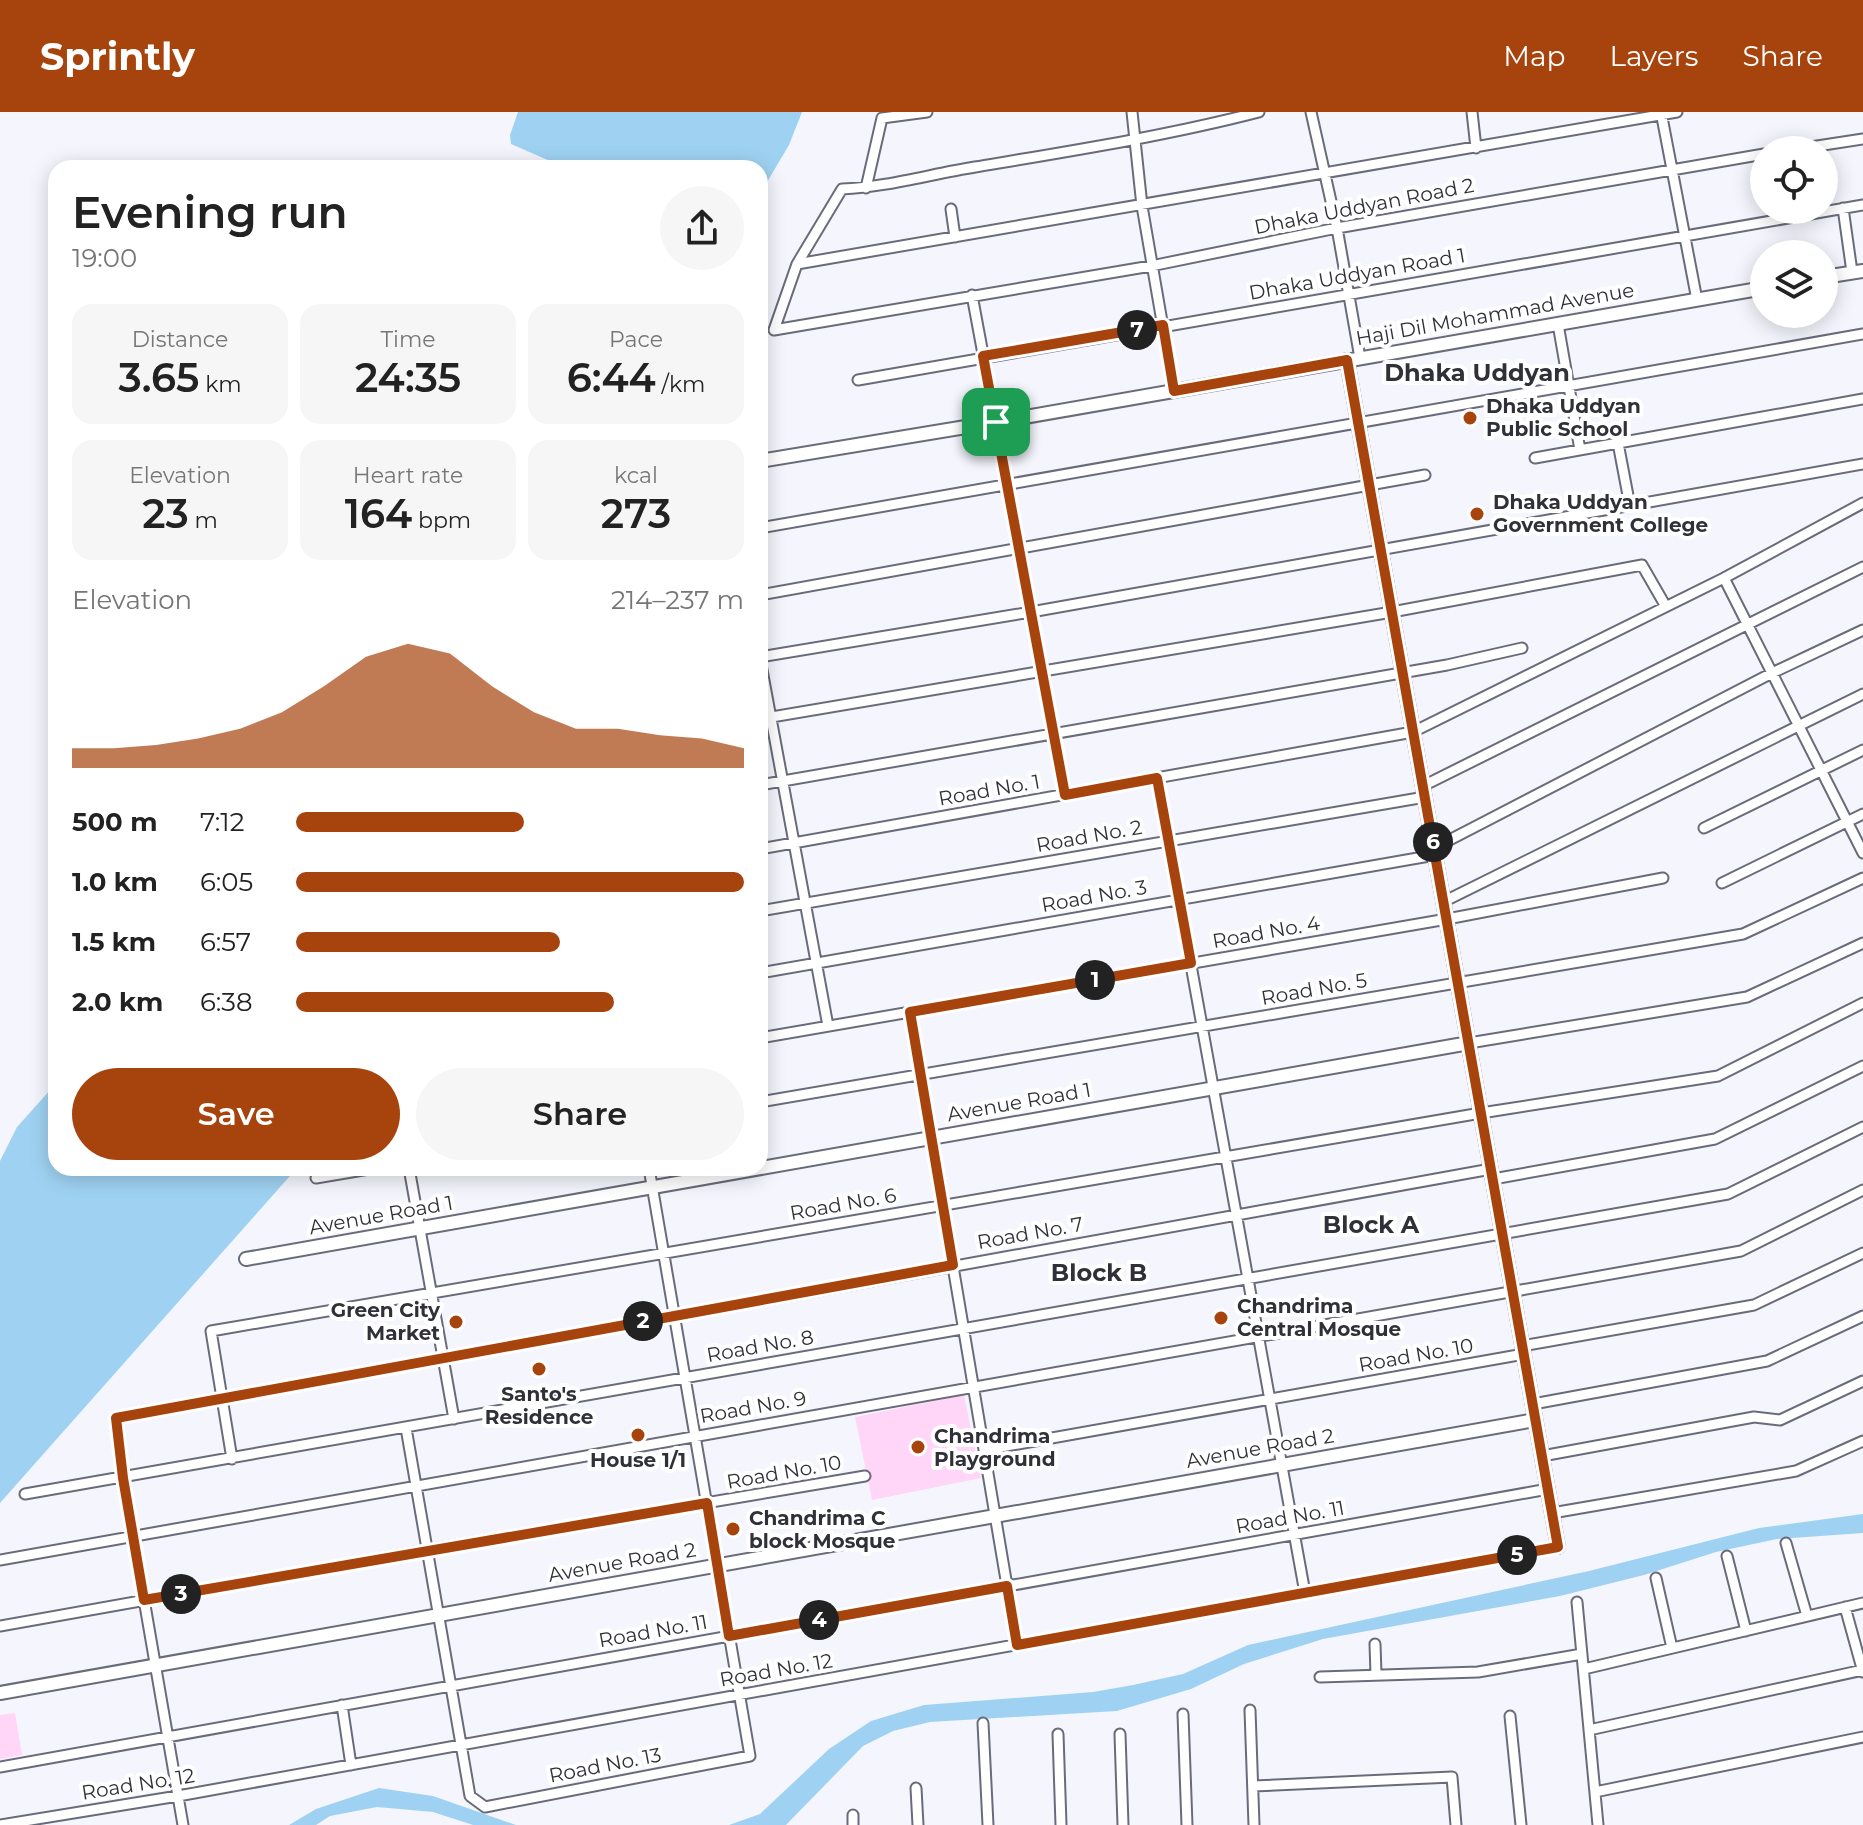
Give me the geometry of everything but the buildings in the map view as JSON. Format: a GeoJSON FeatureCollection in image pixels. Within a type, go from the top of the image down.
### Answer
{"type":"FeatureCollection","features":[{"type":"Feature","properties":{"kind":"street"},"geometry":{"type":"LineString","coordinates":[[866,188],[882,118],[927,112]]}},
{"type":"Feature","properties":{"kind":"street"},"geometry":{"type":"LineString","coordinates":[[1132,112],[1151,266],[1174,391]]}},
{"type":"Feature","properties":{"kind":"street"},"geometry":{"type":"LineString","coordinates":[[797,264],[842,189],[866,188],[1136,140],[1259,112]]}},
{"type":"Feature","properties":{"kind":"street"},"geometry":{"type":"LineString","coordinates":[[1311,112],[1348,294],[1358,423],[1558,1547]]}},
{"type":"Feature","properties":{"kind":"street"},"geometry":{"type":"LineString","coordinates":[[1472,112],[1476,148]]}},
{"type":"Feature","properties":{"kind":"street"},"geometry":{"type":"LineString","coordinates":[[797,264],[1677,112]]}},
{"type":"Feature","properties":{"kind":"street"},"geometry":{"type":"LineString","coordinates":[[1661,113],[1697,300]]}},
{"type":"Feature","properties":{"kind":"street"},"geometry":{"type":"LineString","coordinates":[[1838,143],[1863,139]]}},
{"type":"Feature","properties":{"kind":"street","name":"Dhaka Uddyan Road 2"},"geometry":{"type":"LineString","coordinates":[[797,264],[774,330],[1151,266],[1337,228],[1750,156]]}},
{"type":"Feature","properties":{"kind":"street","name":"Dhaka Uddyan Road 1"},"geometry":{"type":"LineString","coordinates":[[858,380],[1863,205]]}},
{"type":"Feature","properties":{"kind":"street"},"geometry":{"type":"LineString","coordinates":[[1838,275],[1858,272],[1843,208]]}},
{"type":"Feature","properties":{"kind":"street"},"geometry":{"type":"LineString","coordinates":[[951,209],[955,237]]}},
{"type":"Feature","properties":{"kind":"street","name":"Haji Dil Mohammad Avenue"},"geometry":{"type":"LineString","coordinates":[[768,460],[1750,291]]}},
{"type":"Feature","properties":{"kind":"street"},"geometry":{"type":"LineString","coordinates":[[972,295],[1065,795]]}},
{"type":"Feature","properties":{"kind":"street"},"geometry":{"type":"LineString","coordinates":[[1558,324],[1580,450]]}},
{"type":"Feature","properties":{"kind":"street"},"geometry":{"type":"LineString","coordinates":[[768,527],[1863,334]]}},
{"type":"Feature","properties":{"kind":"street"},"geometry":{"type":"LineString","coordinates":[[1535,458],[1863,399]]}},
{"type":"Feature","properties":{"kind":"street"},"geometry":{"type":"LineString","coordinates":[[1618,443],[1630,506]]}},
{"type":"Feature","properties":{"kind":"street"},"geometry":{"type":"LineString","coordinates":[[768,657],[1863,464]]}},
{"type":"Feature","properties":{"kind":"street"},"geometry":{"type":"LineString","coordinates":[[768,594],[1425,475]]}},
{"type":"Feature","properties":{"kind":"street","name":"Road No. 1"},"geometry":{"type":"LineString","coordinates":[[768,848],[1413,732],[1724,578],[1863,503]]}},
{"type":"Feature","properties":{"kind":"street"},"geometry":{"type":"LineString","coordinates":[[768,718],[1392,612],[1642,565],[1665,605]]}},
{"type":"Feature","properties":{"kind":"street","name":"Road No. 2"},"geometry":{"type":"LineString","coordinates":[[768,910],[1169,841],[1424,792],[1863,567]]}},
{"type":"Feature","properties":{"kind":"street"},"geometry":{"type":"LineString","coordinates":[[1724,578],[1863,853]]}},
{"type":"Feature","properties":{"kind":"street","name":"Road No. 3"},"geometry":{"type":"LineString","coordinates":[[768,972],[1179,900],[1434,851],[1772,673],[1863,630]]}},
{"type":"Feature","properties":{"kind":"street"},"geometry":{"type":"LineString","coordinates":[[768,784],[1403,672],[1522,648]]}},
{"type":"Feature","properties":{"kind":"street"},"geometry":{"type":"LineString","coordinates":[[1443,902],[1863,694]]}},
{"type":"Feature","properties":{"kind":"street"},"geometry":{"type":"LineString","coordinates":[[768,701],[828,1026]]}},
{"type":"Feature","properties":{"kind":"street"},"geometry":{"type":"LineString","coordinates":[[1704,828],[1863,750]]}},
{"type":"Feature","properties":{"kind":"street"},"geometry":{"type":"LineString","coordinates":[[1157,778],[1305,1593]]}},
{"type":"Feature","properties":{"kind":"street"},"geometry":{"type":"LineString","coordinates":[[1722,883],[1863,814]]}},
{"type":"Feature","properties":{"kind":"street","name":"Road No. 4"},"geometry":{"type":"LineString","coordinates":[[768,1037],[1447,919],[1663,878]]}},
{"type":"Feature","properties":{"kind":"street","name":"Road No. 5"},"geometry":{"type":"LineString","coordinates":[[768,1101],[1743,934],[1863,878]]}},
{"type":"Feature","properties":{"kind":"street"},"geometry":{"type":"LineString","coordinates":[[1469,1043],[1747,997],[1863,943]]}},
{"type":"Feature","properties":{"kind":"street","name":"Road No. 6"},"geometry":{"type":"LineString","coordinates":[[223,1397],[211,1331],[1481,1113],[1718,1076],[1863,1003]]}},
{"type":"Feature","properties":{"kind":"street"},"geometry":{"type":"LineString","coordinates":[[910,1012],[1017,1645]]}},
{"type":"Feature","properties":{"kind":"street","name":"Avenue Road 1"},"geometry":{"type":"LineString","coordinates":[[768,1167],[1469,1043]]}},
{"type":"Feature","properties":{"kind":"street","name":"Road No. 7"},"geometry":{"type":"LineString","coordinates":[[123,1478],[116,1418],[1236,1214],[1715,1139],[1863,1066]]}},
{"type":"Feature","properties":{"kind":"street","name":"Road No. 8"},"geometry":{"type":"LineString","coordinates":[[25,1494],[1728,1194],[1863,1127]]}},
{"type":"Feature","properties":{"kind":"street"},"geometry":{"type":"LineString","coordinates":[[316,1178],[328,1176]]}},
{"type":"Feature","properties":{"kind":"street"},"geometry":{"type":"LineString","coordinates":[[410,1176],[454,1419]]}},
{"type":"Feature","properties":{"kind":"street"},"geometry":{"type":"LineString","coordinates":[[651,1176],[740,1695]]}},
{"type":"Feature","properties":{"kind":"street","name":"Avenue Road 1"},"geometry":{"type":"LineString","coordinates":[[246,1259],[716,1176]]}},
{"type":"Feature","properties":{"kind":"street","name":"Road No. 9"},"geometry":{"type":"LineString","coordinates":[[0,1560],[1741,1251],[1863,1190]]}},
{"type":"Feature","properties":{"kind":"street","name":"Road No. 10"},"geometry":{"type":"LineString","coordinates":[[984,1450],[1270,1399],[1754,1305],[1863,1253]]}},
{"type":"Feature","properties":{"kind":"street"},"geometry":{"type":"LineString","coordinates":[[1533,1404],[1767,1361],[1863,1316]]}},
{"type":"Feature","properties":{"kind":"street"},"geometry":{"type":"LineString","coordinates":[[1542,1456],[1754,1417],[1780,1420],[1863,1381]]}},
{"type":"Feature","properties":{"kind":"street"},"geometry":{"type":"LineString","coordinates":[[223,1397],[232,1459]]}},
{"type":"Feature","properties":{"kind":"street","name":"Avenue Road 2"},"geometry":{"type":"LineString","coordinates":[[0,1693],[1535,1420]]}},
{"type":"Feature","properties":{"kind":"street"},"geometry":{"type":"LineString","coordinates":[[406,1428],[461,1745]]}},
{"type":"Feature","properties":{"kind":"street"},"geometry":{"type":"LineString","coordinates":[[1552,1513],[1796,1471],[1863,1441]]}},
{"type":"Feature","properties":{"kind":"street","name":"Road No. 10"},"geometry":{"type":"LineString","coordinates":[[0,1626],[865,1476]]}},
{"type":"Feature","properties":{"kind":"street"},"geometry":{"type":"LineString","coordinates":[[123,1478],[183,1825]]}},
{"type":"Feature","properties":{"kind":"street","name":"Road No. 11"},"geometry":{"type":"LineString","coordinates":[[0,1767],[1548,1489]]}},
{"type":"Feature","properties":{"kind":"street"},"geometry":{"type":"LineString","coordinates":[[1786,1543],[1807,1616]]}},
{"type":"Feature","properties":{"kind":"street","name":"Road No. 12"},"geometry":{"type":"LineString","coordinates":[[0,1825],[178,1796],[1558,1547]]}},
{"type":"Feature","properties":{"kind":"street"},"geometry":{"type":"LineString","coordinates":[[1727,1556],[1746,1631]]}},
{"type":"Feature","properties":{"kind":"street"},"geometry":{"type":"LineString","coordinates":[[1656,1578],[1672,1648]]}},
{"type":"Feature","properties":{"kind":"street"},"geometry":{"type":"LineString","coordinates":[[1577,1602],[1598,1825]]}},
{"type":"Feature","properties":{"kind":"street"},"geometry":{"type":"LineString","coordinates":[[1584,1669],[1863,1603]]}},
{"type":"Feature","properties":{"kind":"street"},"geometry":{"type":"LineString","coordinates":[[1589,1730],[1863,1671],[1845,1607]]}},
{"type":"Feature","properties":{"kind":"street"},"geometry":{"type":"LineString","coordinates":[[1375,1644],[1376,1674]]}},
{"type":"Feature","properties":{"kind":"street"},"geometry":{"type":"LineString","coordinates":[[1320,1677],[1478,1672],[1582,1654]]}},
{"type":"Feature","properties":{"kind":"street","name":"Road No. 13"},"geometry":{"type":"LineString","coordinates":[[461,1745],[470,1796],[485,1807],[750,1756],[740,1695]]}},
{"type":"Feature","properties":{"kind":"street"},"geometry":{"type":"LineString","coordinates":[[342,1705],[351,1765]]}},
{"type":"Feature","properties":{"kind":"street"},"geometry":{"type":"LineString","coordinates":[[1250,1710],[1254,1825]]}},
{"type":"Feature","properties":{"kind":"street"},"geometry":{"type":"LineString","coordinates":[[1183,1714],[1187,1825]]}},
{"type":"Feature","properties":{"kind":"street"},"geometry":{"type":"LineString","coordinates":[[1510,1716],[1521,1825]]}},
{"type":"Feature","properties":{"kind":"street"},"geometry":{"type":"LineString","coordinates":[[983,1723],[988,1825]]}},
{"type":"Feature","properties":{"kind":"street"},"geometry":{"type":"LineString","coordinates":[[1058,1734],[1061,1825]]}},
{"type":"Feature","properties":{"kind":"street"},"geometry":{"type":"LineString","coordinates":[[1120,1734],[1123,1825]]}},
{"type":"Feature","properties":{"kind":"street"},"geometry":{"type":"LineString","coordinates":[[1595,1792],[1863,1737]]}},
{"type":"Feature","properties":{"kind":"street"},"geometry":{"type":"LineString","coordinates":[[1253,1786],[1452,1777],[1456,1825]]}},
{"type":"Feature","properties":{"kind":"street"},"geometry":{"type":"LineString","coordinates":[[916,1788],[918,1825]]}},
{"type":"Feature","properties":{"kind":"shaded area","name":"Chandrima Playground"},"geometry":{"type":"Polygon","coordinates":[[[964,1395],[981,1478],[872,1500],[855,1417],[964,1395]]]}},
{"type":"Feature","properties":{"kind":"shaded area"},"geometry":{"type":"Polygon","coordinates":[[[15,1713],[22,1755],[0,1759],[0,1715],[15,1713]]]}},
{"type":"Feature","properties":{"kind":"water"},"geometry":{"type":"Polygon","coordinates":[[[518,112],[802,112],[789,145],[768,180],[768,160],[548,160],[511,144],[510,135],[518,112]]]}},
{"type":"Feature","properties":{"kind":"water"},"geometry":{"type":"Polygon","coordinates":[[[48,1092],[48,1176],[290,1176],[0,1503],[0,1161],[17,1127],[48,1092]]]}},
{"type":"Feature","properties":{"kind":"water"},"geometry":{"type":"Polygon","coordinates":[[[1863,1514],[1863,1533],[1777,1539],[1716,1552],[1644,1575],[1560,1596],[1323,1639],[1244,1664],[1191,1689],[1117,1711],[930,1722],[893,1731],[863,1746],[786,1825],[729,1825],[760,1814],[829,1749],[871,1721],[924,1705],[1093,1692],[1133,1685],[1183,1674],[1248,1645],[1589,1571],[1759,1528],[1863,1514]]]}},
{"type":"Feature","properties":{"kind":"water"},"geometry":{"type":"Polygon","coordinates":[[[379,1788],[433,1796],[516,1825],[473,1825],[433,1812],[377,1807],[330,1816],[316,1825],[289,1825],[316,1809],[379,1788]]]}},
{"type":"Feature","properties":{"kind":"place","name":"Dhaka Uddyan Public School"},"geometry":{"type":"Point","coordinates":[1470,418]}},
{"type":"Feature","properties":{"kind":"place","name":"Dhaka Uddyan Government College"},"geometry":{"type":"Point","coordinates":[1477,514]}},
{"type":"Feature","properties":{"kind":"place","name":"Chandrima Central Mosque"},"geometry":{"type":"Point","coordinates":[1221,1318]}},
{"type":"Feature","properties":{"kind":"place","name":"Green City Market"},"geometry":{"type":"Point","coordinates":[456,1322]}},
{"type":"Feature","properties":{"kind":"place","name":"Santo's Residence"},"geometry":{"type":"Point","coordinates":[539,1369]}},
{"type":"Feature","properties":{"kind":"place","name":"House 1/1"},"geometry":{"type":"Point","coordinates":[638,1435]}},
{"type":"Feature","properties":{"kind":"place","name":"Chandrima Playground"},"geometry":{"type":"Point","coordinates":[918,1447]}},
{"type":"Feature","properties":{"kind":"place","name":"Chandrima C block Mosque"},"geometry":{"type":"Point","coordinates":[733,1529]}},
{"type":"Feature","properties":{"kind":"district","name":"Dhaka Uddyan"},"geometry":{"type":"Point","coordinates":[1477,372]}},
{"type":"Feature","properties":{"kind":"district","name":"Block A"},"geometry":{"type":"Point","coordinates":[1371,1224]}},
{"type":"Feature","properties":{"kind":"district","name":"Block B"},"geometry":{"type":"Point","coordinates":[1099,1272]}},
{"type":"Feature","properties":{"kind":"route"},"geometry":{"type":"LineString","coordinates":[[1163,325],[1174,391],[1347,360],[1558,1547],[1017,1645],[1007,1586],[729,1636],[707,1503],[144,1600],[116,1418],[953,1265],[910,1012],[1191,963],[1157,778],[1065,795],[996,422],[983,356],[1163,325]]}}]}
